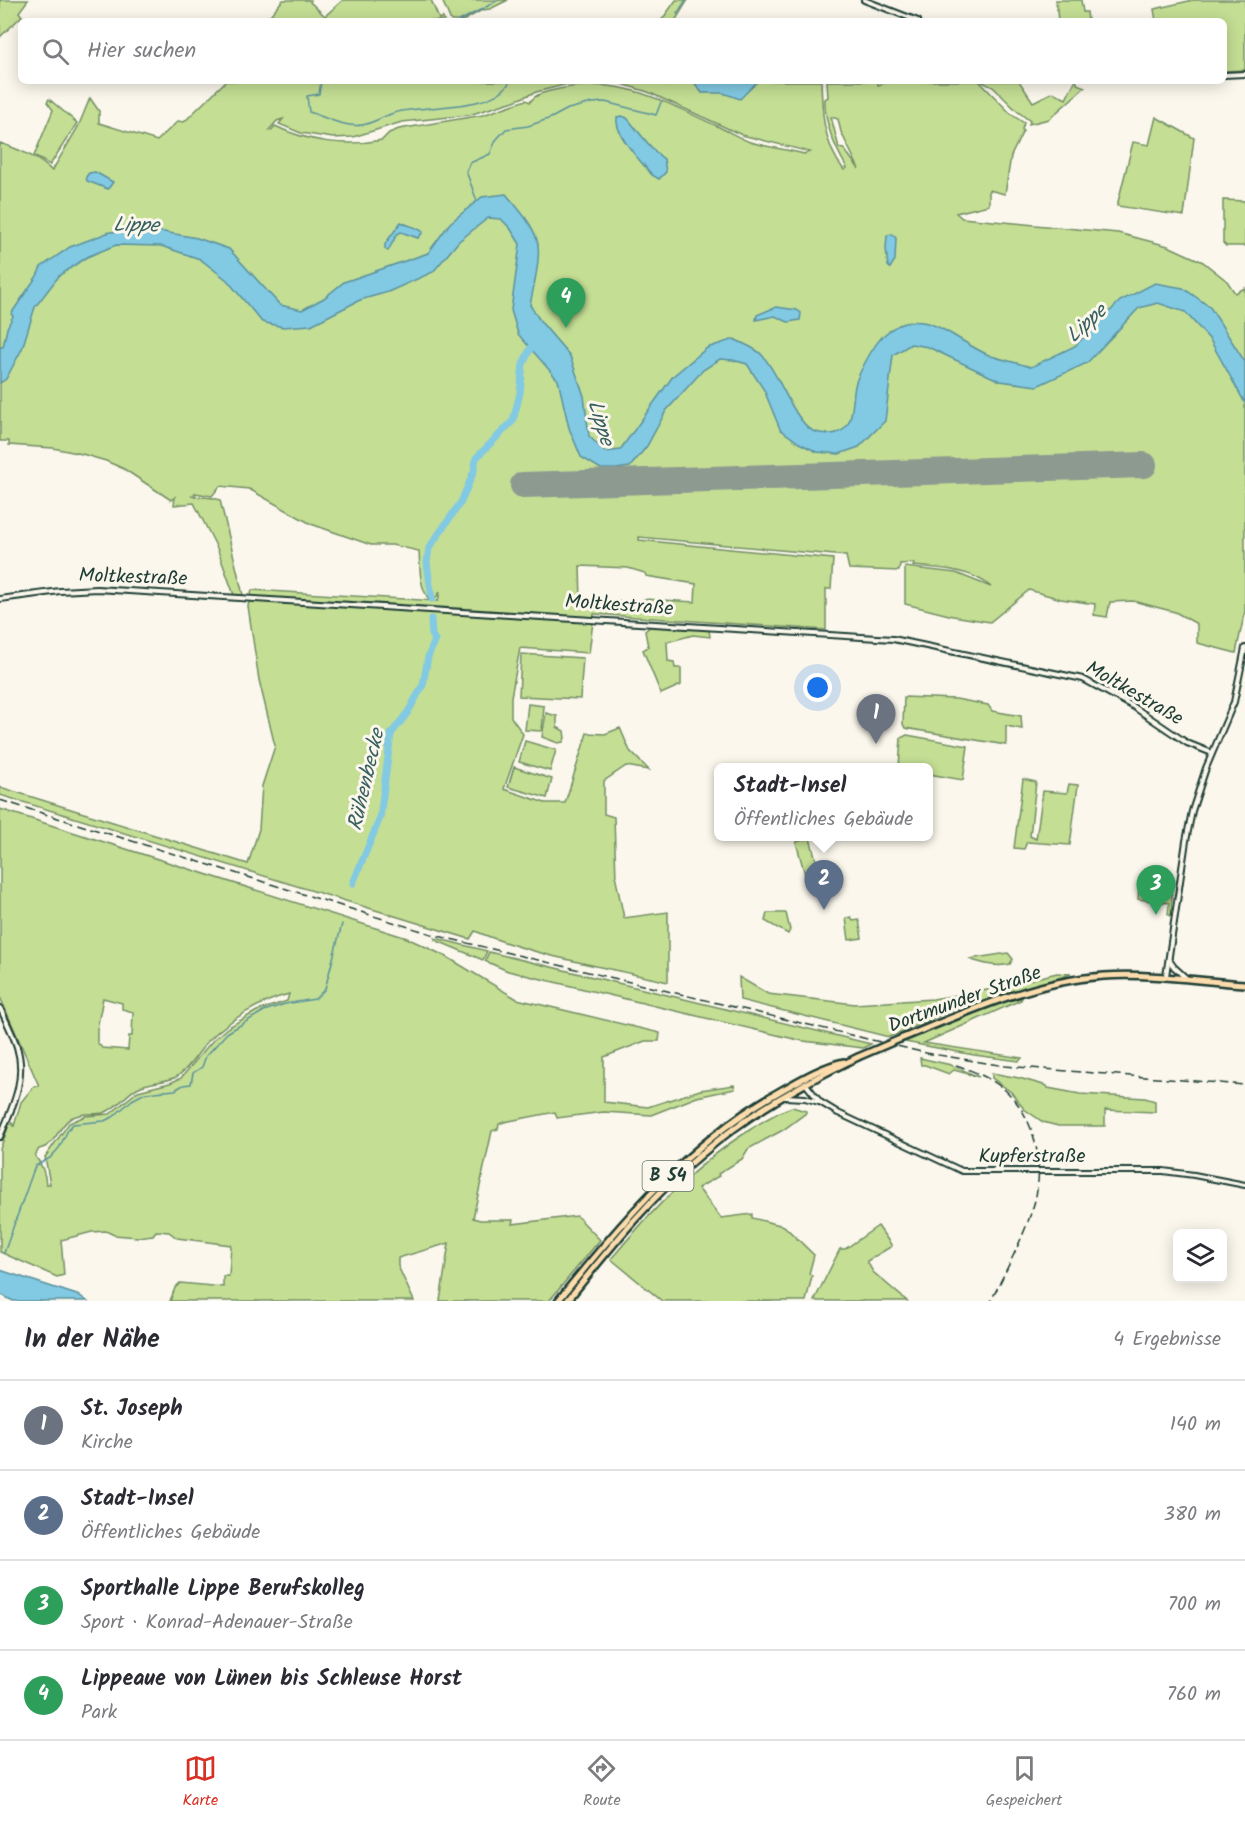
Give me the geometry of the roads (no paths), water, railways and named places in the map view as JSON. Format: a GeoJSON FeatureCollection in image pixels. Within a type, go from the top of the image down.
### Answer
{"type":"FeatureCollection","features":[{"type":"Feature","properties":{"kind":"main road","name":"Dortmunder Straße"},"geometry":{"type":"LineString","coordinates":[[558,1301],[620,1225],[694,1150],[760,1102],[900,1039],[1000,1000],[1050,985],[1104,976],[1166,976]]}},
{"type":"Feature","properties":{"kind":"main road","name":"B 54"},"geometry":{"type":"LineString","coordinates":[[1166,976],[1245,984]]}},
{"type":"Feature","properties":{"kind":"main road","name":"Dortmunder Straße"},"geometry":{"type":"LineString","coordinates":[[567,1301],[636,1218],[678,1175],[728,1133],[804,1082]]}},
{"type":"Feature","properties":{"kind":"street"},"geometry":{"type":"LineString","coordinates":[[864,0],[910,18]]}},
{"type":"Feature","properties":{"kind":"street"},"geometry":{"type":"LineString","coordinates":[[1227,75],[1245,74]]}},
{"type":"Feature","properties":{"kind":"street","name":"Moltkestraße"},"geometry":{"type":"LineString","coordinates":[[0,599],[60,591],[97,589],[893,639],[1077,677],[1134,707],[1187,742],[1212,753]]}},
{"type":"Feature","properties":{"kind":"street"},"geometry":{"type":"LineString","coordinates":[[1166,976],[1186,841],[1199,786],[1234,702],[1245,648]]}},
{"type":"Feature","properties":{"kind":"street"},"geometry":{"type":"LineString","coordinates":[[1169,960],[1174,968],[1186,978]]}},
{"type":"Feature","properties":{"kind":"street"},"geometry":{"type":"LineString","coordinates":[[0,1008],[18,1050],[20,1073],[15,1100],[0,1137]]}},
{"type":"Feature","properties":{"kind":"street","name":"Kupferstraße"},"geometry":{"type":"LineString","coordinates":[[804,1082],[820,1102],[846,1117],[962,1171],[1163,1172],[1194,1175],[1245,1185]]}},
{"type":"Feature","properties":{"kind":"street"},"geometry":{"type":"LineString","coordinates":[[781,1097],[805,1098],[820,1102]]}},
{"type":"Feature","properties":{"kind":"water"},"geometry":{"type":"Polygon","coordinates":[[[695,84],[755,84],[740,99],[723,93],[702,93],[695,84]]]}},
{"type":"Feature","properties":{"kind":"water"},"geometry":{"type":"Polygon","coordinates":[[[617,117],[627,118],[664,159],[666,172],[659,179],[652,175],[624,140],[617,124],[617,117]]]}},
{"type":"Feature","properties":{"kind":"water"},"geometry":{"type":"Polygon","coordinates":[[[95,172],[113,182],[108,189],[87,181],[86,177],[89,173],[95,172]]]}},
{"type":"Feature","properties":{"kind":"water"},"geometry":{"type":"Polygon","coordinates":[[[506,194],[528,221],[537,240],[538,263],[530,305],[541,322],[570,356],[584,396],[589,436],[605,452],[620,450],[673,376],[707,348],[734,339],[762,355],[806,425],[815,432],[831,434],[840,432],[849,421],[856,382],[872,350],[884,335],[898,325],[912,322],[938,327],[991,356],[1031,367],[1075,346],[1120,301],[1155,283],[1183,288],[1210,307],[1245,362],[1245,403],[1210,340],[1185,312],[1158,303],[1139,308],[1087,363],[1037,386],[1000,381],[928,347],[911,344],[893,355],[885,421],[859,447],[839,454],[817,452],[799,443],[780,429],[764,390],[747,364],[720,359],[703,370],[666,411],[647,446],[630,467],[601,469],[581,457],[569,428],[558,380],[518,334],[511,310],[520,244],[501,219],[488,218],[459,241],[433,272],[388,292],[360,300],[311,325],[283,327],[262,322],[227,280],[200,259],[161,246],[116,245],[87,257],[59,276],[35,307],[22,349],[6,379],[0,383],[0,347],[3,347],[7,328],[13,316],[11,314],[41,267],[70,247],[110,232],[147,229],[197,238],[229,249],[280,305],[302,310],[324,298],[344,282],[428,253],[450,223],[482,197],[506,194]]]}},
{"type":"Feature","properties":{"kind":"water"},"geometry":{"type":"Polygon","coordinates":[[[401,222],[423,232],[418,238],[401,232],[397,234],[388,251],[385,249],[385,244],[401,222]]]}},
{"type":"Feature","properties":{"kind":"water"},"geometry":{"type":"Polygon","coordinates":[[[892,234],[896,238],[895,260],[890,268],[886,249],[887,235],[892,234]]]}},
{"type":"Feature","properties":{"kind":"water"},"geometry":{"type":"Polygon","coordinates":[[[776,307],[797,310],[801,313],[800,320],[788,322],[775,316],[756,320],[757,315],[776,307]]]}},
{"type":"Feature","properties":{"kind":"water"},"geometry":{"type":"Polygon","coordinates":[[[0,1270],[80,1296],[87,1301],[13,1301],[0,1294],[0,1270]]]}},
{"type":"Feature","properties":{"kind":"waterway"},"geometry":{"type":"LineString","coordinates":[[486,7],[498,0]]}},
{"type":"Feature","properties":{"kind":"waterway"},"geometry":{"type":"LineString","coordinates":[[677,14],[686,0]]}},
{"type":"Feature","properties":{"kind":"waterway"},"geometry":{"type":"LineString","coordinates":[[465,18],[484,8]]}},
{"type":"Feature","properties":{"kind":"waterway"},"geometry":{"type":"LineString","coordinates":[[321,84],[319,94],[307,96],[309,112],[342,124],[355,126],[397,112],[459,105],[491,98],[508,84]]}},
{"type":"Feature","properties":{"kind":"waterway"},"geometry":{"type":"LineString","coordinates":[[477,201],[466,171],[470,163],[490,154],[496,140],[506,129],[528,126],[568,109],[592,103],[605,102],[656,115],[661,102]]}},
{"type":"Feature","properties":{"kind":"waterway","name":"Rühenbecke"},"geometry":{"type":"LineString","coordinates":[[432,599],[427,563],[429,548],[461,502],[474,471],[476,458],[513,421],[520,393],[523,364],[534,341]]}},
{"type":"Feature","properties":{"kind":"waterway","name":"Rühenbecke"},"geometry":{"type":"LineString","coordinates":[[353,883],[380,818],[391,734],[408,712],[423,685],[428,657],[435,640],[432,635],[431,619]]}},
{"type":"Feature","properties":{"kind":"waterway"},"geometry":{"type":"LineString","coordinates":[[4,1253],[35,1166],[50,1158],[59,1148],[73,1124],[104,1121],[145,1093],[175,1090],[183,1085],[191,1084],[193,1073],[202,1067],[206,1056],[227,1033],[264,1011],[285,1004],[315,999],[325,989],[342,924]]}},
{"type":"Feature","properties":{"kind":"railway"},"geometry":{"type":"LineString","coordinates":[[0,800],[438,936],[926,1053],[1005,1066],[1245,1085]]}},
{"type":"Feature","properties":{"kind":"railway"},"geometry":{"type":"LineString","coordinates":[[956,1065],[994,1082],[1016,1101],[1031,1128],[1038,1158],[1034,1204],[1020,1241],[991,1301]]}},
{"type":"Feature","properties":{"kind":"place","name":"Lippeaue von Lünen bis Schleuse Horst"},"geometry":{"type":"Point","coordinates":[566,328]}},
{"type":"Feature","properties":{"kind":"place","name":"St. Joseph"},"geometry":{"type":"Point","coordinates":[876,744]}},
{"type":"Feature","properties":{"kind":"place","name":"Stadt-Insel"},"geometry":{"type":"Point","coordinates":[824,910]}},
{"type":"Feature","properties":{"kind":"place","name":"Sporthalle Lippe Berufskolleg"},"geometry":{"type":"Point","coordinates":[1156,915]}},
{"type":"Feature","properties":{"kind":"water label","name":"Lippe"},"geometry":{"type":"Point","coordinates":[136,226]}},
{"type":"Feature","properties":{"kind":"water label","name":"Lippe"},"geometry":{"type":"Point","coordinates":[1087,324]}},
{"type":"Feature","properties":{"kind":"water label","name":"Lippe"},"geometry":{"type":"Point","coordinates":[600,423]}}]}
